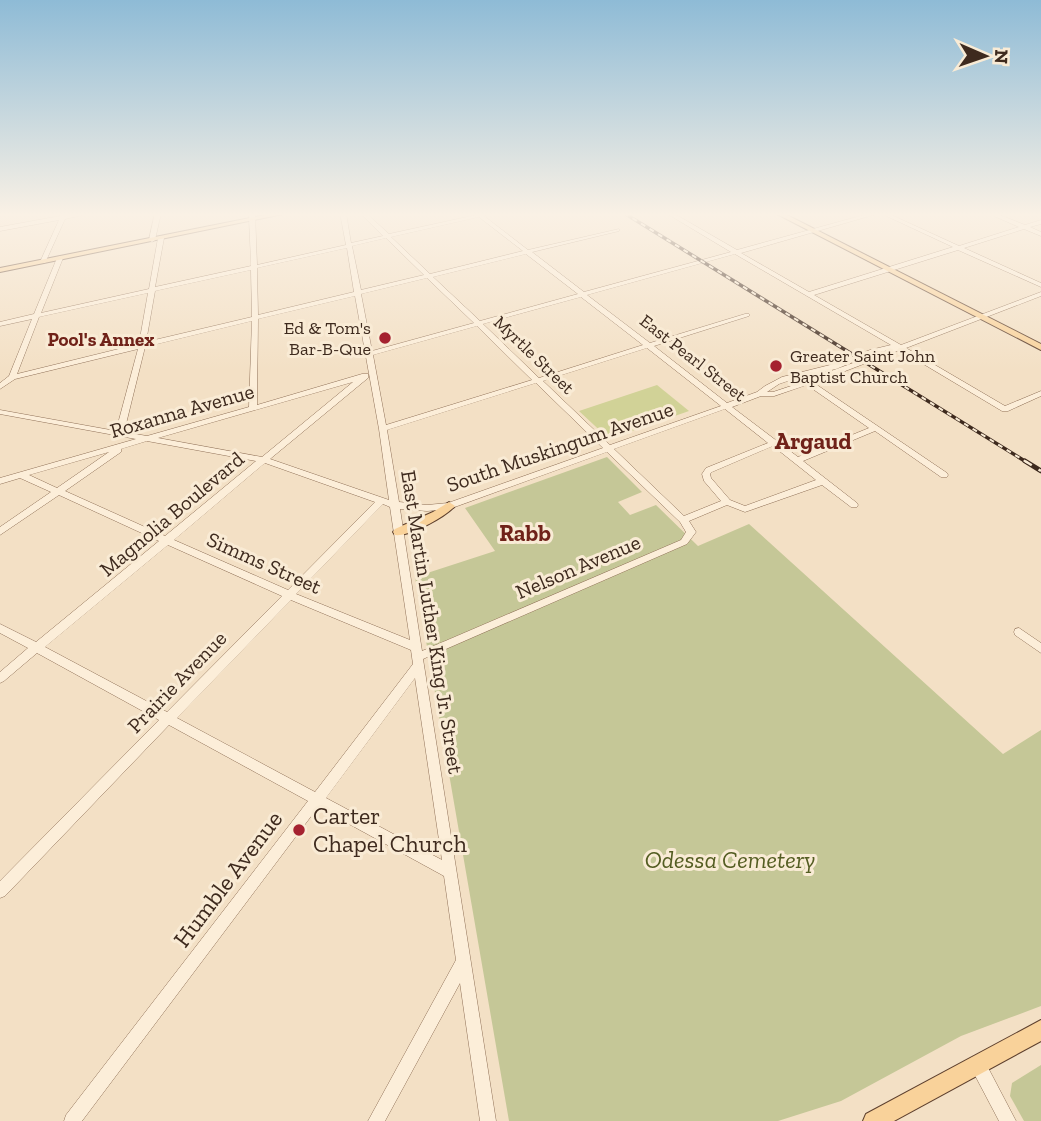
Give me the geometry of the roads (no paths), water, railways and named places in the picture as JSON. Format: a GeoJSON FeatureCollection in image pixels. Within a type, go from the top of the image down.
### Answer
{"type":"FeatureCollection","features":[{"type":"Feature","properties":{"kind":"main road"},"geometry":{"type":"LineString","coordinates":[[0,270],[25,265]]}},
{"type":"Feature","properties":{"kind":"main road"},"geometry":{"type":"LineString","coordinates":[[880,265],[1041,347]]}},
{"type":"Feature","properties":{"kind":"main road"},"geometry":{"type":"LineString","coordinates":[[399,532],[449,506]]}},
{"type":"Feature","properties":{"kind":"main road"},"geometry":{"type":"LineString","coordinates":[[873,1121],[1041,1030]]}},
{"type":"Feature","properties":{"kind":"street"},"geometry":{"type":"LineString","coordinates":[[12,377],[57,265]]}},
{"type":"Feature","properties":{"kind":"street"},"geometry":{"type":"LineString","coordinates":[[119,434],[142,345],[157,265]]}},
{"type":"Feature","properties":{"kind":"street"},"geometry":{"type":"LineString","coordinates":[[0,324],[261,265]]}},
{"type":"Feature","properties":{"kind":"street","name":"East Martin Luther King Jr. Street"},"geometry":{"type":"LineString","coordinates":[[353,265],[369,354],[369,375],[383,429],[488,1121]]}},
{"type":"Feature","properties":{"kind":"street","name":"Myrtle Street"},"geometry":{"type":"LineString","coordinates":[[418,265],[683,520]]}},
{"type":"Feature","properties":{"kind":"street"},"geometry":{"type":"LineString","coordinates":[[0,387],[12,377],[473,265]]}},
{"type":"Feature","properties":{"kind":"street","name":"East Pearl Street"},"geometry":{"type":"LineString","coordinates":[[544,265],[854,505]]}},
{"type":"Feature","properties":{"kind":"street"},"geometry":{"type":"LineString","coordinates":[[369,354],[687,265]]}},
{"type":"Feature","properties":{"kind":"street"},"geometry":{"type":"LineString","coordinates":[[759,265],[1005,409],[1041,393]]}},
{"type":"Feature","properties":{"kind":"street"},"geometry":{"type":"LineString","coordinates":[[809,294],[903,265]]}},
{"type":"Feature","properties":{"kind":"street"},"geometry":{"type":"LineString","coordinates":[[998,265],[1041,285]]}},
{"type":"Feature","properties":{"kind":"street"},"geometry":{"type":"LineString","coordinates":[[253,409],[254,267]]}},
{"type":"Feature","properties":{"kind":"street"},"geometry":{"type":"LineString","coordinates":[[861,360],[1041,294]]}},
{"type":"Feature","properties":{"kind":"street"},"geometry":{"type":"LineString","coordinates":[[383,429],[747,315]]}},
{"type":"Feature","properties":{"kind":"street","name":"South Muskingum Avenue"},"geometry":{"type":"LineString","coordinates":[[0,412],[264,460],[394,505],[427,508],[449,506],[760,394],[774,394],[861,360]]}},
{"type":"Feature","properties":{"kind":"street","name":"South Muskingum Avenue"},"geometry":{"type":"LineString","coordinates":[[760,394],[767,387],[798,375],[861,360]]}},
{"type":"Feature","properties":{"kind":"street","name":"Roxanna Avenue"},"geometry":{"type":"LineString","coordinates":[[0,481],[369,375]]}},
{"type":"Feature","properties":{"kind":"street","name":"Magnolia Boulevard"},"geometry":{"type":"LineString","coordinates":[[0,678],[369,375]]}},
{"type":"Feature","properties":{"kind":"street"},"geometry":{"type":"LineString","coordinates":[[798,375],[944,475]]}},
{"type":"Feature","properties":{"kind":"street"},"geometry":{"type":"LineString","coordinates":[[797,461],[875,428]]}},
{"type":"Feature","properties":{"kind":"street"},"geometry":{"type":"LineString","coordinates":[[775,443],[707,472],[707,479],[727,502],[739,508],[752,508],[823,481]]}},
{"type":"Feature","properties":{"kind":"street"},"geometry":{"type":"LineString","coordinates":[[0,532],[125,446]]}},
{"type":"Feature","properties":{"kind":"street","name":"Simms Street"},"geometry":{"type":"LineString","coordinates":[[21,475],[289,595],[418,657]]}},
{"type":"Feature","properties":{"kind":"street","name":"Prairie Avenue"},"geometry":{"type":"LineString","coordinates":[[0,891],[382,500]]}},
{"type":"Feature","properties":{"kind":"street"},"geometry":{"type":"LineString","coordinates":[[683,520],[727,502]]}},
{"type":"Feature","properties":{"kind":"street","name":"Nelson Avenue"},"geometry":{"type":"LineString","coordinates":[[418,657],[684,542],[691,532],[683,520]]}},
{"type":"Feature","properties":{"kind":"street"},"geometry":{"type":"LineString","coordinates":[[0,628],[451,872]]}},
{"type":"Feature","properties":{"kind":"street"},"geometry":{"type":"LineString","coordinates":[[1019,632],[1041,649]]}},
{"type":"Feature","properties":{"kind":"street","name":"Humble Avenue"},"geometry":{"type":"LineString","coordinates":[[72,1121],[317,799],[418,657]]}},
{"type":"Feature","properties":{"kind":"street"},"geometry":{"type":"LineString","coordinates":[[376,1121],[465,960]]}},
{"type":"Feature","properties":{"kind":"street"},"geometry":{"type":"LineString","coordinates":[[977,1064],[1008,1121]]}},
{"type":"Feature","properties":{"kind":"railway"},"geometry":{"type":"LineString","coordinates":[[709,265],[1028,463]]}},
{"type":"Feature","properties":{"kind":"railway"},"geometry":{"type":"LineString","coordinates":[[1025,461],[1041,471]]}},
{"type":"Feature","properties":{"kind":"place","name":"Ed & Tom's Bar-B-Que"},"geometry":{"type":"Point","coordinates":[385,338]}},
{"type":"Feature","properties":{"kind":"place","name":"Greater Saint John Baptist Church"},"geometry":{"type":"Point","coordinates":[776,366]}},
{"type":"Feature","properties":{"kind":"place","name":"Carter Chapel Church"},"geometry":{"type":"Point","coordinates":[299,830]}},
{"type":"Feature","properties":{"kind":"district","name":"Pool's Annex"},"geometry":{"type":"Point","coordinates":[101,339]}},
{"type":"Feature","properties":{"kind":"district","name":"Argaud"},"geometry":{"type":"Point","coordinates":[813,441]}},
{"type":"Feature","properties":{"kind":"district","name":"Rabb"},"geometry":{"type":"Point","coordinates":[525,533]}},
{"type":"Feature","properties":{"kind":"park label","name":"Odessa Cemetery"},"geometry":{"type":"Point","coordinates":[730,860]}}]}
